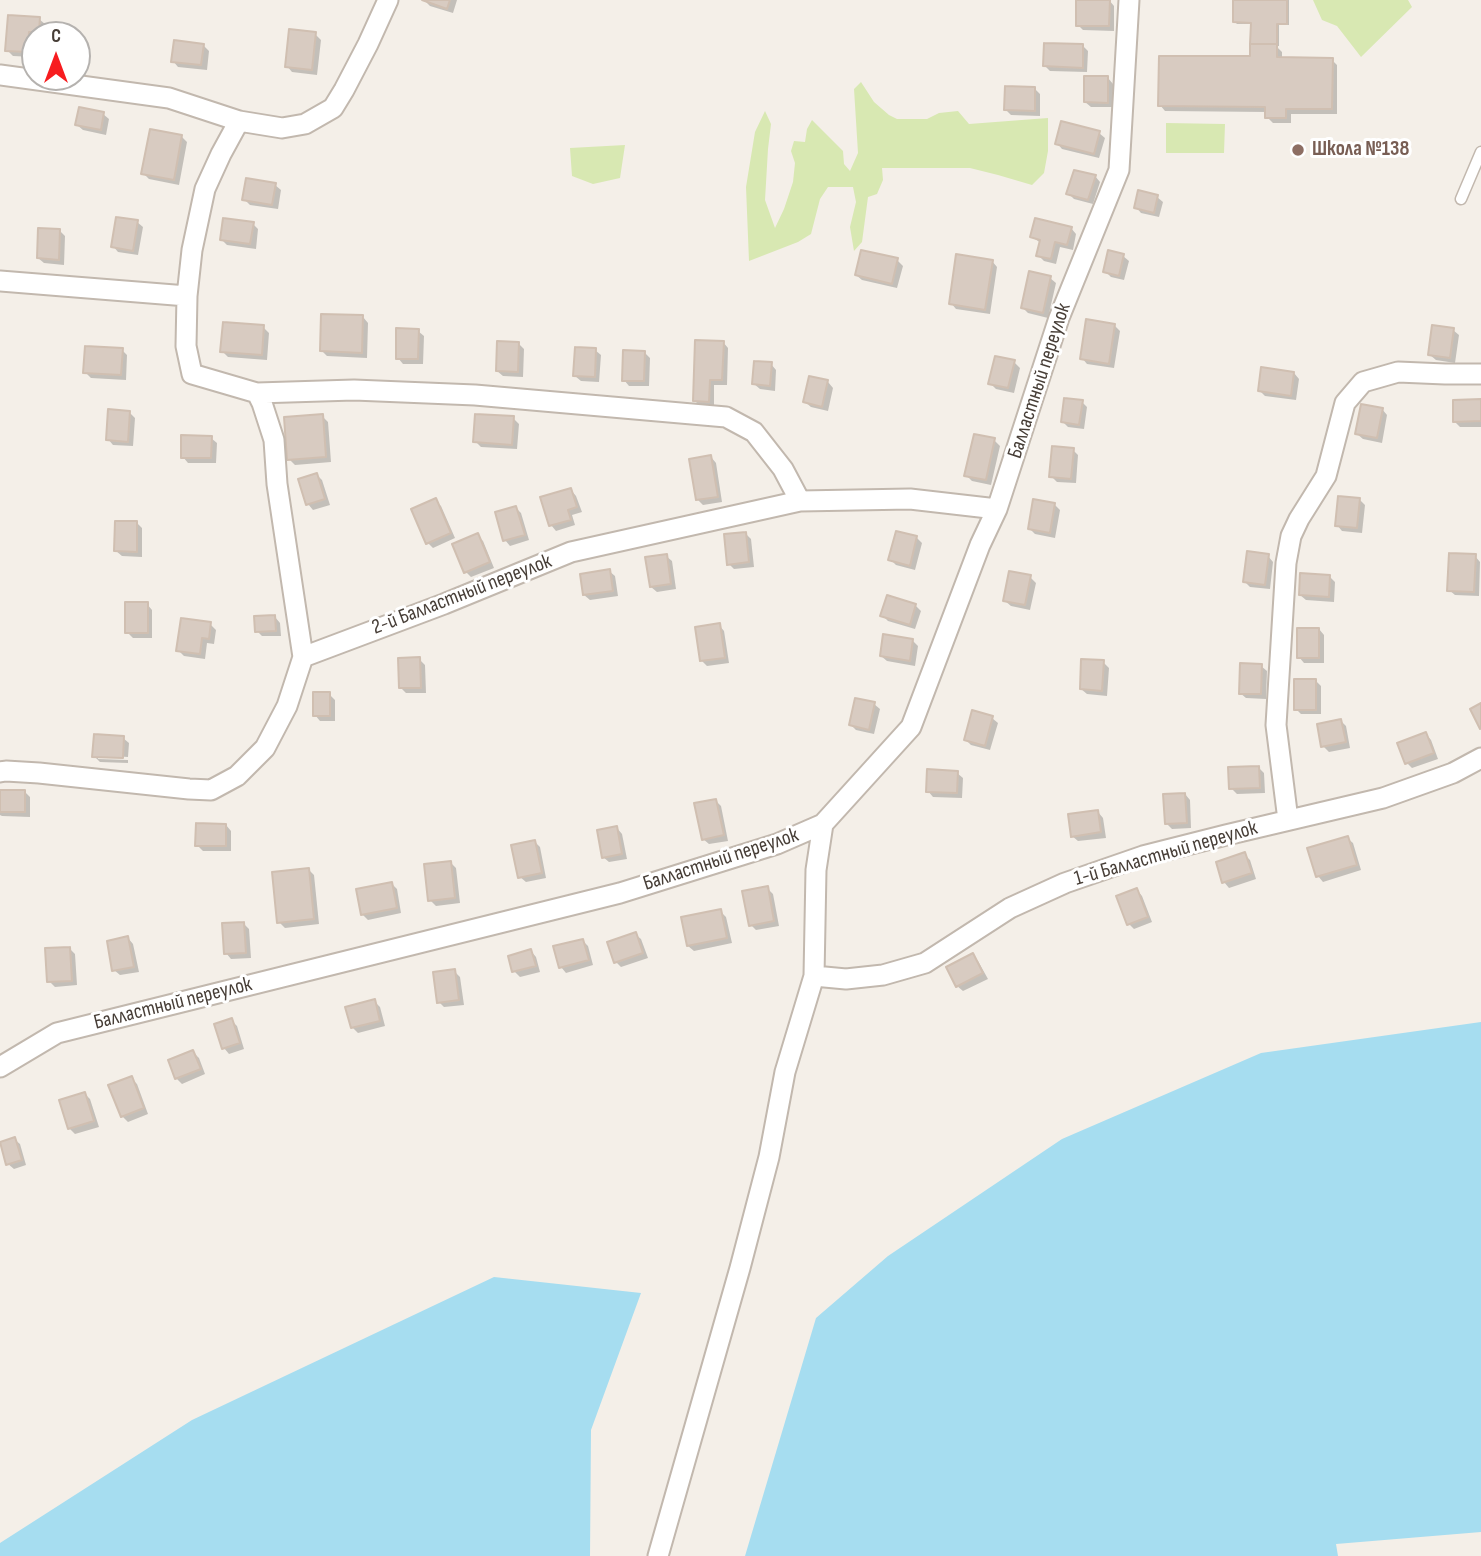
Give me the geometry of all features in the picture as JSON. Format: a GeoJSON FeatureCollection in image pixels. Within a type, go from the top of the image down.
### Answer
{"type":"FeatureCollection","features":[{"type":"Feature","properties":{"kind":"street"},"geometry":{"type":"LineString","coordinates":[[0,75],[169,98],[239,121],[282,128],[305,124],[333,108],[368,44],[387,0]]}},
{"type":"Feature","properties":{"kind":"street","name":"Балластный переулок"},"geometry":{"type":"LineString","coordinates":[[0,1068],[57,1033],[620,893],[777,844],[824,824],[911,727],[980,545],[998,509],[1059,317],[1119,170],[1129,0]]}},
{"type":"Feature","properties":{"kind":"street"},"geometry":{"type":"LineString","coordinates":[[239,121],[205,189],[192,250],[187,296],[186,346],[192,374],[257,393],[354,390],[461,394],[726,417],[754,432],[783,469],[800,501]]}},
{"type":"Feature","properties":{"kind":"street"},"geometry":{"type":"LineString","coordinates":[[0,281],[187,296]]}},
{"type":"Feature","properties":{"kind":"street"},"geometry":{"type":"LineString","coordinates":[[1288,820],[1276,725],[1286,563],[1291,536],[1326,476],[1345,403],[1363,382],[1398,372],[1481,374]]}},
{"type":"Feature","properties":{"kind":"street"},"geometry":{"type":"LineString","coordinates":[[0,772],[39,773],[211,789],[237,776],[265,748],[287,706],[303,657],[277,484],[274,440],[257,393]]}},
{"type":"Feature","properties":{"kind":"street","name":"2-й Балластный переулок"},"geometry":{"type":"LineString","coordinates":[[303,657],[571,552],[800,501],[910,499],[998,509]]}},
{"type":"Feature","properties":{"kind":"street","name":"1-й Балластный переулок"},"geometry":{"type":"LineString","coordinates":[[814,976],[846,979],[883,975],[925,963],[1010,908],[1065,883],[1143,856],[1383,798],[1453,773],[1481,758]]}},
{"type":"Feature","properties":{"kind":"street"},"geometry":{"type":"LineString","coordinates":[[658,1556],[740,1268],[769,1157],[785,1072],[814,976],[816,870],[824,824]]}},
{"type":"Feature","properties":{"kind":"lane"},"geometry":{"type":"LineString","coordinates":[[1461,200],[1481,152]]}},
{"type":"Feature","properties":{"kind":"green space"},"geometry":{"type":"Polygon","coordinates":[[[1313,0],[1408,0],[1412,7],[1361,57],[1337,26],[1322,20],[1313,0]]]}},
{"type":"Feature","properties":{"kind":"green space"},"geometry":{"type":"Polygon","coordinates":[[[861,82],[874,102],[897,119],[927,119],[939,113],[958,111],[969,124],[1048,118],[1048,151],[1044,173],[1032,185],[970,168],[882,168],[883,180],[877,194],[868,197],[862,242],[854,251],[850,227],[856,202],[853,187],[828,187],[820,199],[811,234],[798,242],[749,261],[746,187],[755,132],[765,111],[771,124],[765,200],[775,228],[793,182],[795,163],[791,151],[794,141],[805,142],[812,120],[843,151],[844,164],[850,171],[858,153],[854,89],[861,82]]]}},
{"type":"Feature","properties":{"kind":"green space"},"geometry":{"type":"Polygon","coordinates":[[[1166,123],[1225,124],[1224,153],[1166,153],[1166,123]]]}},
{"type":"Feature","properties":{"kind":"green space"},"geometry":{"type":"Polygon","coordinates":[[[625,145],[620,178],[593,184],[572,176],[570,148],[625,145]]]}},
{"type":"Feature","properties":{"kind":"water"},"geometry":{"type":"Polygon","coordinates":[[[1481,1022],[1481,1532],[1336,1544],[1338,1556],[745,1556],[816,1318],[888,1256],[1062,1139],[1261,1053],[1481,1022]]]}},
{"type":"Feature","properties":{"kind":"water"},"geometry":{"type":"Polygon","coordinates":[[[494,1277],[641,1293],[591,1430],[590,1556],[0,1556],[0,1543],[192,1420],[494,1277]]]}},
{"type":"Feature","properties":{"kind":"building"},"geometry":{"type":"Polygon","coordinates":[[[422,0],[450,0],[447,9],[422,0]]]}},
{"type":"Feature","properties":{"kind":"building"},"geometry":{"type":"Polygon","coordinates":[[[1076,0],[1110,0],[1109,26],[1076,26],[1076,0]]]}},
{"type":"Feature","properties":{"kind":"building"},"geometry":{"type":"Polygon","coordinates":[[[1233,0],[1287,0],[1287,24],[1277,24],[1277,44],[1250,44],[1251,23],[1233,22],[1233,0]]]}},
{"type":"Feature","properties":{"kind":"building"},"geometry":{"type":"Polygon","coordinates":[[[8,15],[40,17],[40,21],[21,21],[21,52],[5,51],[8,15]]]}},
{"type":"Feature","properties":{"kind":"building"},"geometry":{"type":"Polygon","coordinates":[[[289,29],[316,32],[312,70],[285,67],[289,29]]]}},
{"type":"Feature","properties":{"kind":"building"},"geometry":{"type":"Polygon","coordinates":[[[174,40],[204,44],[201,65],[171,62],[174,40]]]}},
{"type":"Feature","properties":{"kind":"building"},"geometry":{"type":"Polygon","coordinates":[[[1044,43],[1083,44],[1083,68],[1043,66],[1044,43]]]}},
{"type":"Feature","properties":{"kind":"building"},"geometry":{"type":"Polygon","coordinates":[[[1250,44],[1277,44],[1277,57],[1333,58],[1332,109],[1286,109],[1286,118],[1265,118],[1265,107],[1158,106],[1159,56],[1250,56],[1250,44]]]}},
{"type":"Feature","properties":{"kind":"building"},"geometry":{"type":"Polygon","coordinates":[[[1084,76],[1108,76],[1108,103],[1084,102],[1084,76]]]}},
{"type":"Feature","properties":{"kind":"building"},"geometry":{"type":"Polygon","coordinates":[[[1005,86],[1035,87],[1035,111],[1004,110],[1005,86]]]}},
{"type":"Feature","properties":{"kind":"building"},"geometry":{"type":"Polygon","coordinates":[[[79,107],[104,112],[101,130],[75,125],[79,107]]]}},
{"type":"Feature","properties":{"kind":"building"},"geometry":{"type":"Polygon","coordinates":[[[1061,121],[1100,131],[1094,154],[1055,144],[1061,121]]]}},
{"type":"Feature","properties":{"kind":"building"},"geometry":{"type":"Polygon","coordinates":[[[150,129],[182,135],[174,180],[141,174],[150,129]]]}},
{"type":"Feature","properties":{"kind":"building"},"geometry":{"type":"Polygon","coordinates":[[[1074,170],[1096,175],[1088,200],[1066,194],[1074,170]]]}},
{"type":"Feature","properties":{"kind":"building"},"geometry":{"type":"Polygon","coordinates":[[[246,178],[276,183],[272,205],[242,200],[246,178]]]}},
{"type":"Feature","properties":{"kind":"building"},"geometry":{"type":"Polygon","coordinates":[[[1138,190],[1158,195],[1154,213],[1134,208],[1138,190]]]}},
{"type":"Feature","properties":{"kind":"building"},"geometry":{"type":"Polygon","coordinates":[[[116,217],[138,220],[133,251],[111,247],[116,217]]]}},
{"type":"Feature","properties":{"kind":"building"},"geometry":{"type":"Polygon","coordinates":[[[223,218],[254,222],[250,244],[220,240],[223,218]]]}},
{"type":"Feature","properties":{"kind":"building"},"geometry":{"type":"Polygon","coordinates":[[[1035,218],[1072,227],[1067,245],[1055,242],[1051,259],[1036,256],[1040,240],[1030,237],[1035,218]]]}},
{"type":"Feature","properties":{"kind":"building"},"geometry":{"type":"Polygon","coordinates":[[[38,228],[60,229],[59,260],[37,258],[38,228]]]}},
{"type":"Feature","properties":{"kind":"building"},"geometry":{"type":"Polygon","coordinates":[[[861,250],[898,258],[892,284],[855,275],[861,250]]]}},
{"type":"Feature","properties":{"kind":"building"},"geometry":{"type":"Polygon","coordinates":[[[1108,250],[1124,254],[1119,276],[1103,272],[1108,250]]]}},
{"type":"Feature","properties":{"kind":"building"},"geometry":{"type":"Polygon","coordinates":[[[956,254],[993,260],[985,310],[949,304],[956,254]]]}},
{"type":"Feature","properties":{"kind":"building"},"geometry":{"type":"Polygon","coordinates":[[[1029,271],[1051,276],[1043,313],[1021,308],[1029,271]]]}},
{"type":"Feature","properties":{"kind":"building"},"geometry":{"type":"Polygon","coordinates":[[[321,314],[363,315],[362,353],[320,351],[321,314]]]}},
{"type":"Feature","properties":{"kind":"building"},"geometry":{"type":"Polygon","coordinates":[[[1086,319],[1115,324],[1109,364],[1080,359],[1086,319]]]}},
{"type":"Feature","properties":{"kind":"building"},"geometry":{"type":"Polygon","coordinates":[[[223,322],[264,325],[262,355],[220,352],[223,322]]]}},
{"type":"Feature","properties":{"kind":"building"},"geometry":{"type":"Polygon","coordinates":[[[1432,325],[1454,328],[1450,358],[1428,355],[1432,325]]]}},
{"type":"Feature","properties":{"kind":"building"},"geometry":{"type":"Polygon","coordinates":[[[396,328],[419,329],[418,359],[396,359],[396,328]]]}},
{"type":"Feature","properties":{"kind":"building"},"geometry":{"type":"Polygon","coordinates":[[[695,340],[724,341],[722,380],[710,380],[709,402],[693,401],[695,340]]]}},
{"type":"Feature","properties":{"kind":"building"},"geometry":{"type":"Polygon","coordinates":[[[497,341],[519,342],[518,372],[496,371],[497,341]]]}},
{"type":"Feature","properties":{"kind":"building"},"geometry":{"type":"Polygon","coordinates":[[[85,346],[123,348],[121,375],[83,373],[85,346]]]}},
{"type":"Feature","properties":{"kind":"building"},"geometry":{"type":"Polygon","coordinates":[[[575,347],[596,348],[595,377],[573,376],[575,347]]]}},
{"type":"Feature","properties":{"kind":"building"},"geometry":{"type":"Polygon","coordinates":[[[623,350],[645,351],[644,381],[622,381],[623,350]]]}},
{"type":"Feature","properties":{"kind":"building"},"geometry":{"type":"Polygon","coordinates":[[[995,356],[1015,360],[1008,388],[988,384],[995,356]]]}},
{"type":"Feature","properties":{"kind":"building"},"geometry":{"type":"Polygon","coordinates":[[[754,361],[772,362],[770,386],[752,384],[754,361]]]}},
{"type":"Feature","properties":{"kind":"building"},"geometry":{"type":"Polygon","coordinates":[[[1261,367],[1294,372],[1291,396],[1258,391],[1261,367]]]}},
{"type":"Feature","properties":{"kind":"building"},"geometry":{"type":"Polygon","coordinates":[[[809,376],[828,380],[822,407],[803,402],[809,376]]]}},
{"type":"Feature","properties":{"kind":"building"},"geometry":{"type":"Polygon","coordinates":[[[1064,398],[1083,400],[1079,425],[1061,422],[1064,398]]]}},
{"type":"Feature","properties":{"kind":"building"},"geometry":{"type":"Polygon","coordinates":[[[1481,399],[1481,421],[1453,422],[1453,400],[1481,399]]]}},
{"type":"Feature","properties":{"kind":"building"},"geometry":{"type":"Polygon","coordinates":[[[1361,404],[1383,408],[1377,438],[1355,434],[1361,404]]]}},
{"type":"Feature","properties":{"kind":"building"},"geometry":{"type":"Polygon","coordinates":[[[108,409],[130,411],[128,442],[106,440],[108,409]]]}},
{"type":"Feature","properties":{"kind":"building"},"geometry":{"type":"Polygon","coordinates":[[[323,414],[326,457],[287,460],[284,417],[323,414]]]}},
{"type":"Feature","properties":{"kind":"building"},"geometry":{"type":"Polygon","coordinates":[[[475,414],[514,416],[512,445],[473,442],[475,414]]]}},
{"type":"Feature","properties":{"kind":"building"},"geometry":{"type":"Polygon","coordinates":[[[974,434],[995,438],[986,480],[964,476],[974,434]]]}},
{"type":"Feature","properties":{"kind":"building"},"geometry":{"type":"Polygon","coordinates":[[[181,435],[212,436],[211,458],[181,458],[181,435]]]}},
{"type":"Feature","properties":{"kind":"building"},"geometry":{"type":"Polygon","coordinates":[[[1052,446],[1074,448],[1071,479],[1049,477],[1052,446]]]}},
{"type":"Feature","properties":{"kind":"building"},"geometry":{"type":"Polygon","coordinates":[[[711,455],[718,497],[696,500],[689,459],[711,455]]]}},
{"type":"Feature","properties":{"kind":"building"},"geometry":{"type":"Polygon","coordinates":[[[317,473],[325,499],[306,505],[298,479],[317,473]]]}},
{"type":"Feature","properties":{"kind":"building"},"geometry":{"type":"Polygon","coordinates":[[[571,488],[577,507],[568,510],[571,520],[549,526],[540,497],[571,488]]]}},
{"type":"Feature","properties":{"kind":"building"},"geometry":{"type":"Polygon","coordinates":[[[1338,496],[1360,498],[1357,528],[1335,526],[1338,496]]]}},
{"type":"Feature","properties":{"kind":"building"},"geometry":{"type":"Polygon","coordinates":[[[436,498],[451,533],[426,544],[411,509],[436,498]]]}},
{"type":"Feature","properties":{"kind":"building"},"geometry":{"type":"Polygon","coordinates":[[[1033,499],[1055,503],[1050,533],[1028,529],[1033,499]]]}},
{"type":"Feature","properties":{"kind":"building"},"geometry":{"type":"Polygon","coordinates":[[[516,506],[525,535],[503,541],[495,512],[516,506]]]}},
{"type":"Feature","properties":{"kind":"building"},"geometry":{"type":"Polygon","coordinates":[[[115,521],[137,521],[137,552],[114,551],[115,521]]]}},
{"type":"Feature","properties":{"kind":"building"},"geometry":{"type":"Polygon","coordinates":[[[896,531],[917,536],[910,566],[888,560],[896,531]]]}},
{"type":"Feature","properties":{"kind":"building"},"geometry":{"type":"Polygon","coordinates":[[[746,532],[749,562],[727,565],[724,534],[746,532]]]}},
{"type":"Feature","properties":{"kind":"building"},"geometry":{"type":"Polygon","coordinates":[[[478,533],[490,562],[464,573],[452,544],[478,533]]]}},
{"type":"Feature","properties":{"kind":"building"},"geometry":{"type":"Polygon","coordinates":[[[1247,551],[1269,554],[1265,585],[1243,582],[1247,551]]]}},
{"type":"Feature","properties":{"kind":"building"},"geometry":{"type":"Polygon","coordinates":[[[1449,553],[1476,554],[1474,592],[1447,591],[1449,553]]]}},
{"type":"Feature","properties":{"kind":"building"},"geometry":{"type":"Polygon","coordinates":[[[667,554],[671,584],[650,587],[645,557],[667,554]]]}},
{"type":"Feature","properties":{"kind":"building"},"geometry":{"type":"Polygon","coordinates":[[[610,569],[613,591],[583,595],[580,574],[610,569]]]}},
{"type":"Feature","properties":{"kind":"building"},"geometry":{"type":"Polygon","coordinates":[[[1009,571],[1031,575],[1025,605],[1003,601],[1009,571]]]}},
{"type":"Feature","properties":{"kind":"building"},"geometry":{"type":"Polygon","coordinates":[[[1300,573],[1330,575],[1329,597],[1299,595],[1300,573]]]}},
{"type":"Feature","properties":{"kind":"building"},"geometry":{"type":"Polygon","coordinates":[[[887,595],[916,604],[910,625],[880,616],[887,595]]]}},
{"type":"Feature","properties":{"kind":"building"},"geometry":{"type":"Polygon","coordinates":[[[125,602],[148,602],[148,633],[125,633],[125,602]]]}},
{"type":"Feature","properties":{"kind":"building"},"geometry":{"type":"Polygon","coordinates":[[[275,615],[276,631],[255,632],[254,616],[275,615]]]}},
{"type":"Feature","properties":{"kind":"building"},"geometry":{"type":"Polygon","coordinates":[[[181,618],[211,622],[209,639],[202,638],[200,654],[176,651],[181,618]]]}},
{"type":"Feature","properties":{"kind":"building"},"geometry":{"type":"Polygon","coordinates":[[[720,623],[725,658],[700,661],[695,627],[720,623]]]}},
{"type":"Feature","properties":{"kind":"building"},"geometry":{"type":"Polygon","coordinates":[[[1297,628],[1319,628],[1319,658],[1297,658],[1297,628]]]}},
{"type":"Feature","properties":{"kind":"building"},"geometry":{"type":"Polygon","coordinates":[[[883,634],[913,639],[910,661],[880,656],[883,634]]]}},
{"type":"Feature","properties":{"kind":"building"},"geometry":{"type":"Polygon","coordinates":[[[420,657],[421,688],[399,688],[398,658],[420,657]]]}},
{"type":"Feature","properties":{"kind":"building"},"geometry":{"type":"Polygon","coordinates":[[[1081,659],[1104,660],[1102,691],[1080,689],[1081,659]]]}},
{"type":"Feature","properties":{"kind":"building"},"geometry":{"type":"Polygon","coordinates":[[[1240,663],[1262,664],[1261,694],[1239,694],[1240,663]]]}},
{"type":"Feature","properties":{"kind":"building"},"geometry":{"type":"Polygon","coordinates":[[[1294,679],[1316,679],[1316,710],[1294,710],[1294,679]]]}},
{"type":"Feature","properties":{"kind":"building"},"geometry":{"type":"Polygon","coordinates":[[[313,692],[330,692],[330,716],[313,716],[313,692]]]}},
{"type":"Feature","properties":{"kind":"building"},"geometry":{"type":"Polygon","coordinates":[[[855,698],[875,702],[869,730],[849,725],[855,698]]]}},
{"type":"Feature","properties":{"kind":"building"},"geometry":{"type":"Polygon","coordinates":[[[1481,703],[1481,728],[1480,729],[1470,709],[1481,703]]]}},
{"type":"Feature","properties":{"kind":"building"},"geometry":{"type":"Polygon","coordinates":[[[972,710],[993,716],[985,746],[964,740],[972,710]]]}},
{"type":"Feature","properties":{"kind":"building"},"geometry":{"type":"Polygon","coordinates":[[[1341,719],[1346,742],[1321,747],[1317,724],[1341,719]]]}},
{"type":"Feature","properties":{"kind":"building"},"geometry":{"type":"Polygon","coordinates":[[[1426,732],[1434,753],[1405,764],[1397,743],[1426,732]]]}},
{"type":"Feature","properties":{"kind":"building"},"geometry":{"type":"Polygon","coordinates":[[[94,734],[124,736],[123,758],[92,757],[94,734]]]}},
{"type":"Feature","properties":{"kind":"building"},"geometry":{"type":"Polygon","coordinates":[[[1259,766],[1260,788],[1229,789],[1228,767],[1259,766]]]}},
{"type":"Feature","properties":{"kind":"building"},"geometry":{"type":"Polygon","coordinates":[[[927,769],[958,771],[957,793],[926,792],[927,769]]]}},
{"type":"Feature","properties":{"kind":"building"},"geometry":{"type":"Polygon","coordinates":[[[0,790],[25,790],[25,812],[0,812],[0,790]]]}},
{"type":"Feature","properties":{"kind":"building"},"geometry":{"type":"Polygon","coordinates":[[[1185,793],[1187,823],[1165,824],[1163,794],[1185,793]]]}},
{"type":"Feature","properties":{"kind":"building"},"geometry":{"type":"Polygon","coordinates":[[[716,799],[724,835],[702,840],[694,803],[716,799]]]}},
{"type":"Feature","properties":{"kind":"building"},"geometry":{"type":"Polygon","coordinates":[[[1098,810],[1101,832],[1071,837],[1068,814],[1098,810]]]}},
{"type":"Feature","properties":{"kind":"building"},"geometry":{"type":"Polygon","coordinates":[[[196,823],[226,824],[226,846],[195,846],[196,823]]]}},
{"type":"Feature","properties":{"kind":"building"},"geometry":{"type":"Polygon","coordinates":[[[617,826],[622,854],[602,858],[597,830],[617,826]]]}},
{"type":"Feature","properties":{"kind":"building"},"geometry":{"type":"Polygon","coordinates":[[[1348,836],[1357,865],[1316,877],[1307,848],[1348,836]]]}},
{"type":"Feature","properties":{"kind":"building"},"geometry":{"type":"Polygon","coordinates":[[[535,840],[542,873],[518,878],[511,845],[535,840]]]}},
{"type":"Feature","properties":{"kind":"building"},"geometry":{"type":"Polygon","coordinates":[[[1245,852],[1252,873],[1222,883],[1216,862],[1245,852]]]}},
{"type":"Feature","properties":{"kind":"building"},"geometry":{"type":"Polygon","coordinates":[[[451,861],[455,898],[428,901],[424,864],[451,861]]]}},
{"type":"Feature","properties":{"kind":"building"},"geometry":{"type":"Polygon","coordinates":[[[309,868],[314,919],[277,923],[272,872],[309,868]]]}},
{"type":"Feature","properties":{"kind":"building"},"geometry":{"type":"Polygon","coordinates":[[[392,882],[397,908],[361,915],[356,889],[392,882]]]}},
{"type":"Feature","properties":{"kind":"building"},"geometry":{"type":"Polygon","coordinates":[[[768,886],[774,921],[749,926],[742,891],[768,886]]]}},
{"type":"Feature","properties":{"kind":"building"},"geometry":{"type":"Polygon","coordinates":[[[1137,888],[1148,917],[1127,925],[1116,896],[1137,888]]]}},
{"type":"Feature","properties":{"kind":"building"},"geometry":{"type":"Polygon","coordinates":[[[721,909],[727,938],[687,946],[681,917],[721,909]]]}},
{"type":"Feature","properties":{"kind":"building"},"geometry":{"type":"Polygon","coordinates":[[[244,922],[246,953],[224,954],[222,923],[244,922]]]}},
{"type":"Feature","properties":{"kind":"building"},"geometry":{"type":"Polygon","coordinates":[[[636,932],[643,953],[614,963],[607,942],[636,932]]]}},
{"type":"Feature","properties":{"kind":"building"},"geometry":{"type":"Polygon","coordinates":[[[128,936],[134,967],[112,971],[107,941],[128,936]]]}},
{"type":"Feature","properties":{"kind":"building"},"geometry":{"type":"Polygon","coordinates":[[[583,939],[589,960],[559,968],[553,946],[583,939]]]}},
{"type":"Feature","properties":{"kind":"building"},"geometry":{"type":"Polygon","coordinates":[[[70,947],[72,981],[47,982],[45,948],[70,947]]]}},
{"type":"Feature","properties":{"kind":"building"},"geometry":{"type":"Polygon","coordinates":[[[531,949],[536,966],[512,972],[508,956],[531,949]]]}},
{"type":"Feature","properties":{"kind":"building"},"geometry":{"type":"Polygon","coordinates":[[[973,953],[983,973],[956,987],[946,967],[973,953]]]}},
{"type":"Feature","properties":{"kind":"building"},"geometry":{"type":"Polygon","coordinates":[[[455,969],[459,1000],[437,1003],[433,972],[455,969]]]}},
{"type":"Feature","properties":{"kind":"building"},"geometry":{"type":"Polygon","coordinates":[[[375,999],[380,1021],[351,1028],[345,1007],[375,999]]]}},
{"type":"Feature","properties":{"kind":"building"},"geometry":{"type":"Polygon","coordinates":[[[232,1018],[240,1043],[222,1049],[214,1024],[232,1018]]]}},
{"type":"Feature","properties":{"kind":"building"},"geometry":{"type":"Polygon","coordinates":[[[193,1050],[201,1069],[175,1079],[168,1060],[193,1050]]]}},
{"type":"Feature","properties":{"kind":"building"},"geometry":{"type":"Polygon","coordinates":[[[132,1076],[144,1108],[121,1117],[108,1085],[132,1076]]]}},
{"type":"Feature","properties":{"kind":"building"},"geometry":{"type":"Polygon","coordinates":[[[85,1092],[94,1121],[68,1129],[59,1100],[85,1092]]]}},
{"type":"Feature","properties":{"kind":"building"},"geometry":{"type":"Polygon","coordinates":[[[15,1137],[22,1160],[6,1165],[0,1142],[15,1137]]]}},
{"type":"Feature","properties":{"kind":"place","name":"Школа №138"},"geometry":{"type":"Point","coordinates":[1298,150]}}]}
